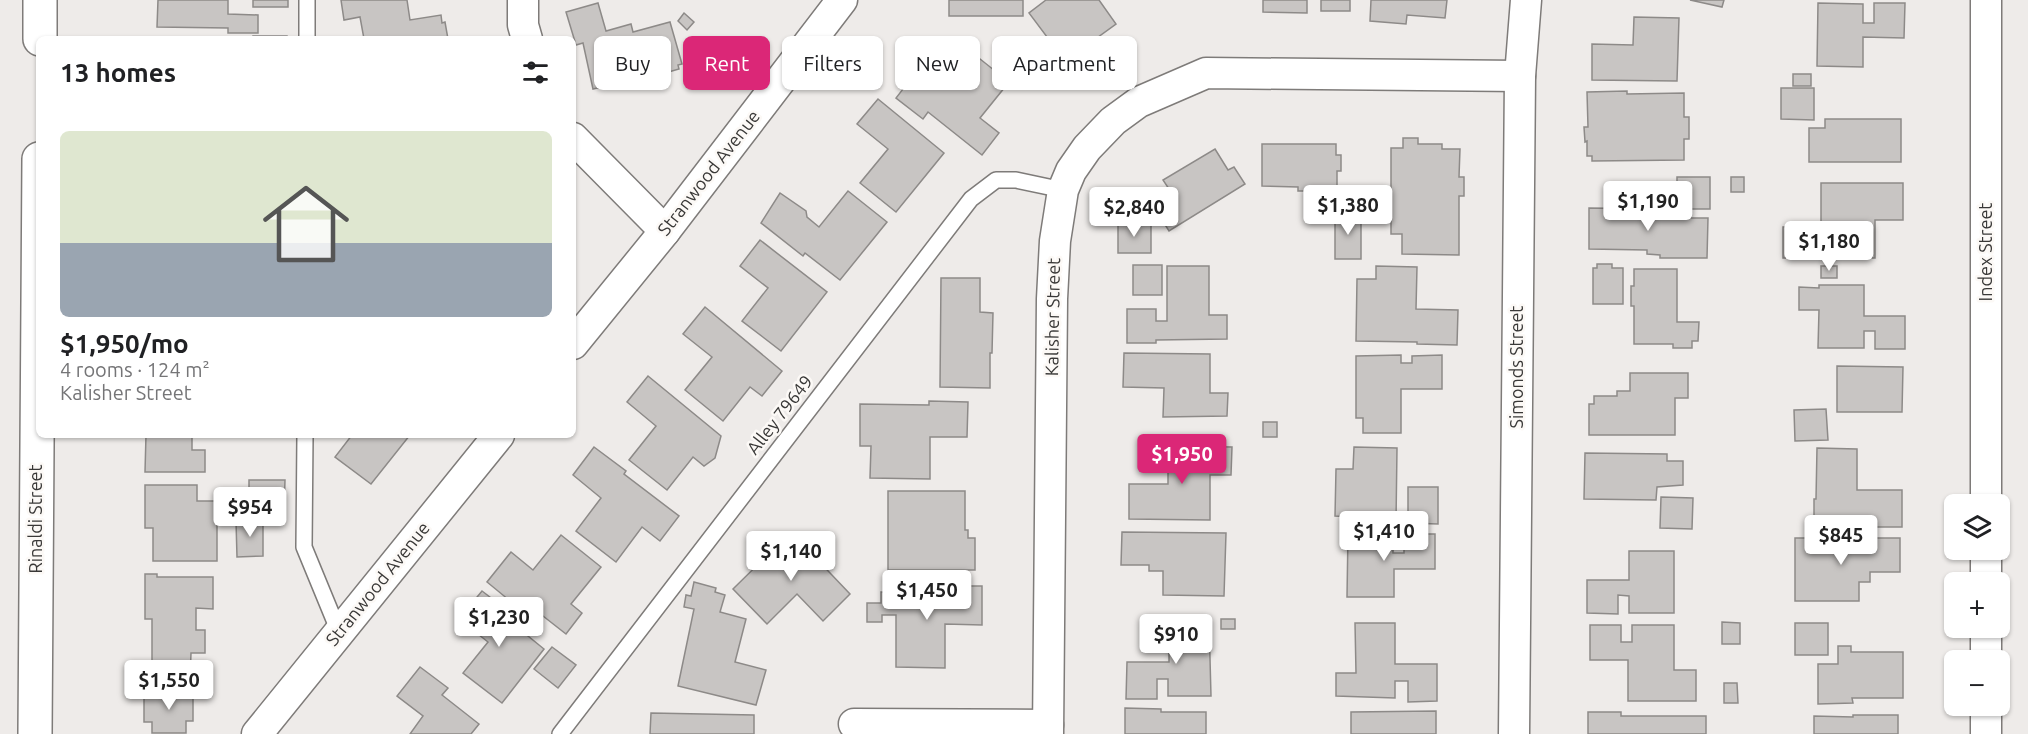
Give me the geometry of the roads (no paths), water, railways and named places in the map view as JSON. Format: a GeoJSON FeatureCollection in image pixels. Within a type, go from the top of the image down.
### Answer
{"type":"FeatureCollection","features":[{"type":"Feature","properties":{"kind":"main road"},"geometry":{"type":"LineString","coordinates":[[40,0],[40,36]]}},
{"type":"Feature","properties":{"kind":"main road","name":"Rinaldi Street"},"geometry":{"type":"LineString","coordinates":[[35,734],[37,438]]}},
{"type":"Feature","properties":{"kind":"street"},"geometry":{"type":"LineString","coordinates":[[523,0],[523,25],[526,36]]}},
{"type":"Feature","properties":{"kind":"street","name":"Stranwood Avenue"},"geometry":{"type":"LineString","coordinates":[[576,340],[665,231],[842,0]]}},
{"type":"Feature","properties":{"kind":"street","name":"Simonds Street"},"geometry":{"type":"LineString","coordinates":[[1514,734],[1520,76],[1526,0]]}},
{"type":"Feature","properties":{"kind":"street","name":"Index Street"},"geometry":{"type":"LineString","coordinates":[[1986,0],[1986,494]]}},
{"type":"Feature","properties":{"kind":"street","name":"Kalisher Street"},"geometry":{"type":"LineString","coordinates":[[1048,730],[1052,299],[1055,241],[1063,190],[1071,171],[1087,148],[1113,121],[1139,102],[1206,73],[1520,76]]}},
{"type":"Feature","properties":{"kind":"street"},"geometry":{"type":"LineString","coordinates":[[576,141],[665,231]]}},
{"type":"Feature","properties":{"kind":"street","name":"Stranwood Avenue"},"geometry":{"type":"LineString","coordinates":[[270,730],[339,632],[497,438]]}},
{"type":"Feature","properties":{"kind":"street"},"geometry":{"type":"LineString","coordinates":[[1986,716],[1986,734]]}},
{"type":"Feature","properties":{"kind":"street"},"geometry":{"type":"LineString","coordinates":[[854,724],[1048,730]]}},
{"type":"Feature","properties":{"kind":"lane"},"geometry":{"type":"LineString","coordinates":[[307,0],[307,36]]}},
{"type":"Feature","properties":{"kind":"lane","name":"Alley 79649"},"geometry":{"type":"LineString","coordinates":[[560,734],[971,199],[996,180],[1016,180],[1063,190]]}},
{"type":"Feature","properties":{"kind":"lane"},"geometry":{"type":"LineString","coordinates":[[305,438],[304,547],[339,632]]}}]}
